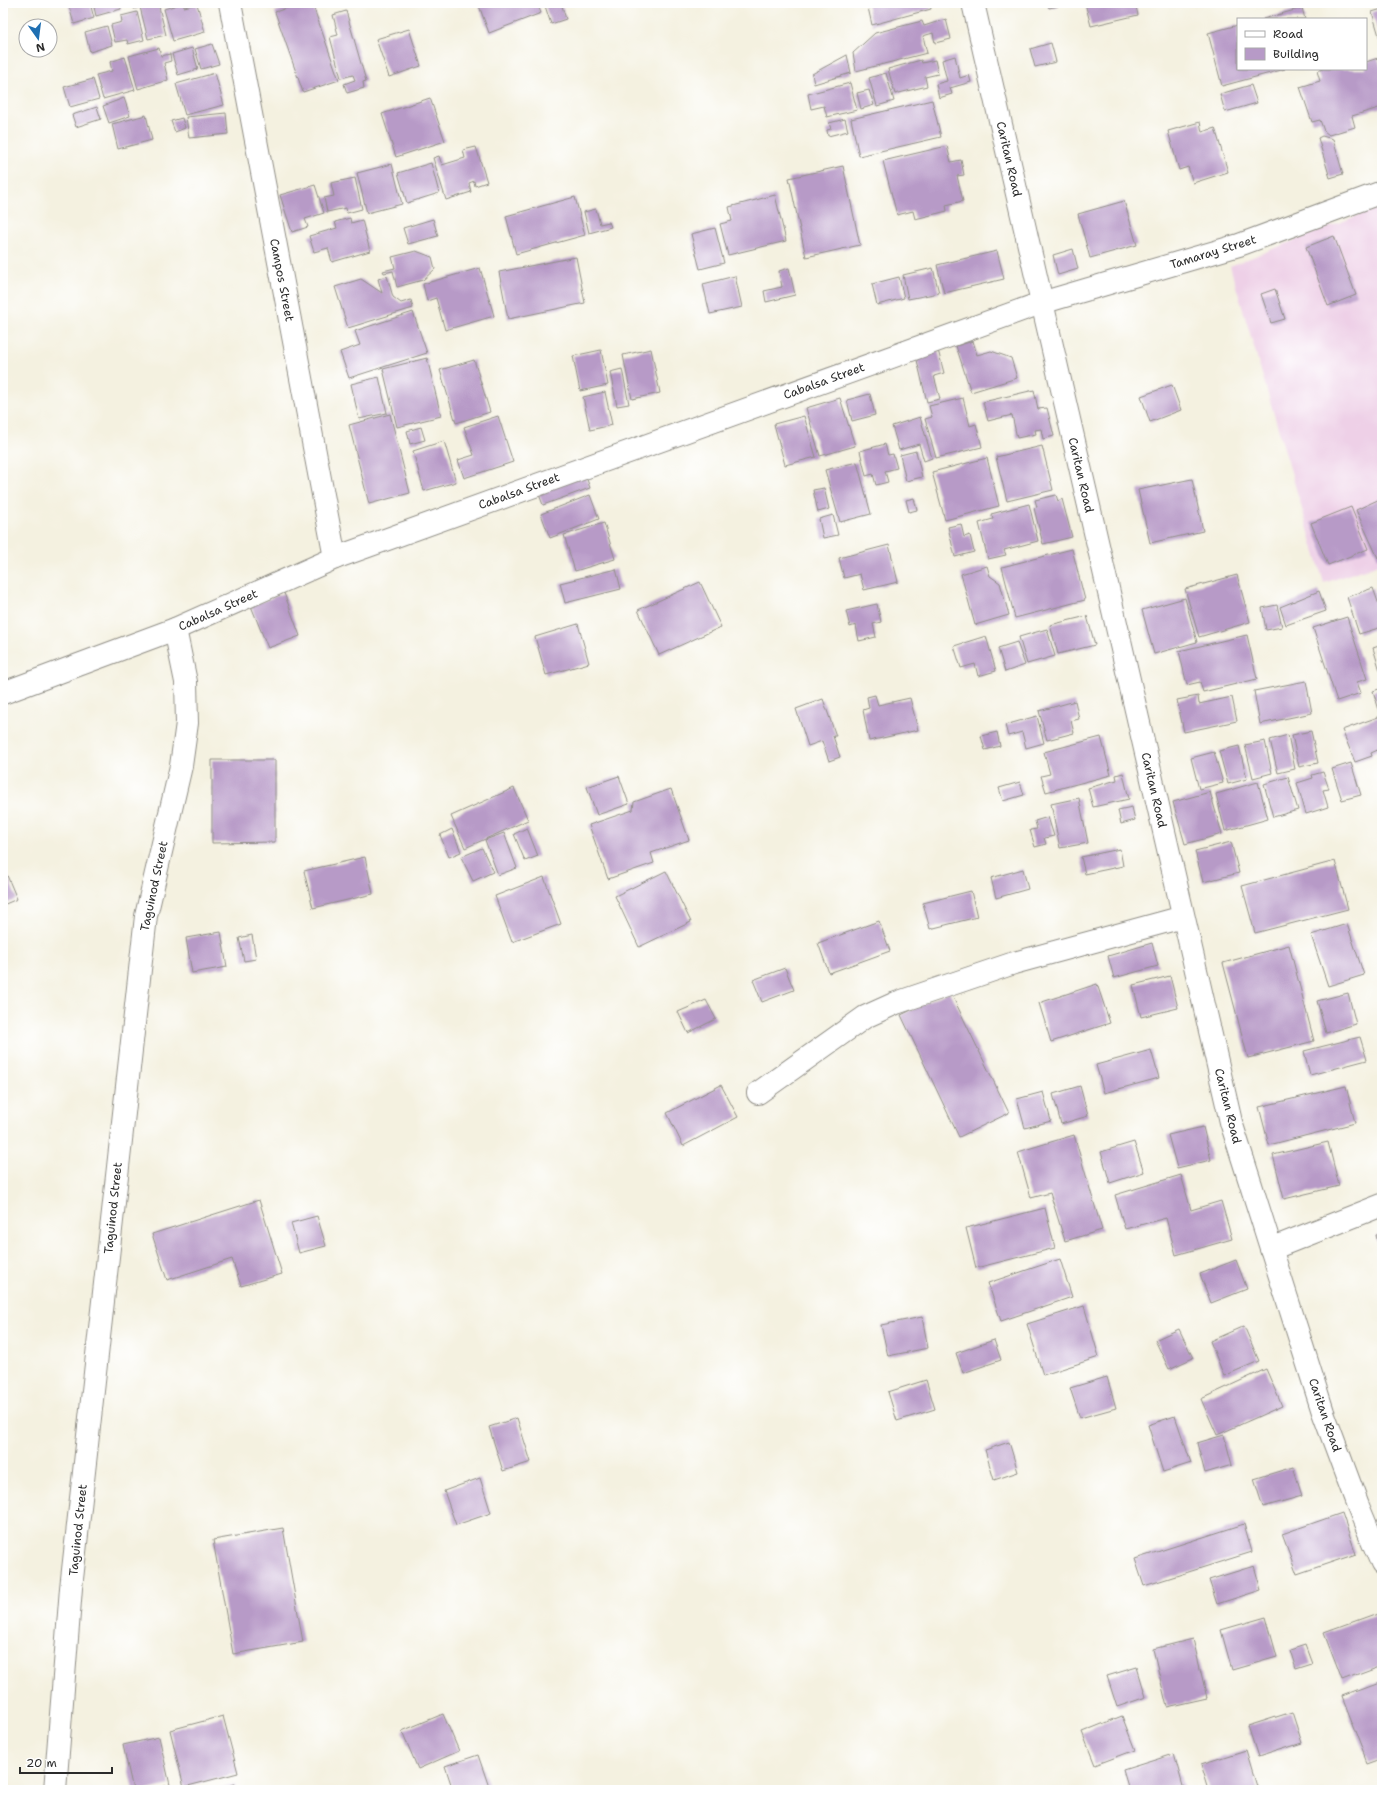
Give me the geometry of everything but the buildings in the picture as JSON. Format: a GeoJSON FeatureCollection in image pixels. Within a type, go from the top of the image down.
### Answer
{"type":"FeatureCollection","features":[{"type":"Feature","properties":{"kind":"street","name":"Campos Street"},"geometry":{"type":"LineString","coordinates":[[230,3],[335,558]]}},
{"type":"Feature","properties":{"kind":"street","name":"Caritan Road"},"geometry":{"type":"LineString","coordinates":[[973,3],[1231,1122],[1323,1412],[1358,1506],[1382,1564]]}},
{"type":"Feature","properties":{"kind":"street","name":"Tamaray Street"},"geometry":{"type":"LineString","coordinates":[[1041,303],[1239,246],[1382,192]]}},
{"type":"Feature","properties":{"kind":"street","name":"Cabalsa Street"},"geometry":{"type":"LineString","coordinates":[[3,693],[175,629],[335,558],[1041,303]]}},
{"type":"Feature","properties":{"kind":"street","name":"Taguinod Street"},"geometry":{"type":"LineString","coordinates":[[55,1790],[72,1580],[146,916],[181,766],[187,723],[186,682],[175,629]]}},
{"type":"Feature","properties":{"kind":"street"},"geometry":{"type":"LineString","coordinates":[[758,1093],[865,1018],[896,1003],[1014,963],[1183,916]]}},
{"type":"Feature","properties":{"kind":"street"},"geometry":{"type":"LineString","coordinates":[[1271,1249],[1382,1205]]}},
{"type":"Feature","properties":{"kind":"shaded area"},"geometry":{"type":"Polygon","coordinates":[[[1382,206],[1382,563],[1324,583],[1230,266],[1382,206]]]}}]}
